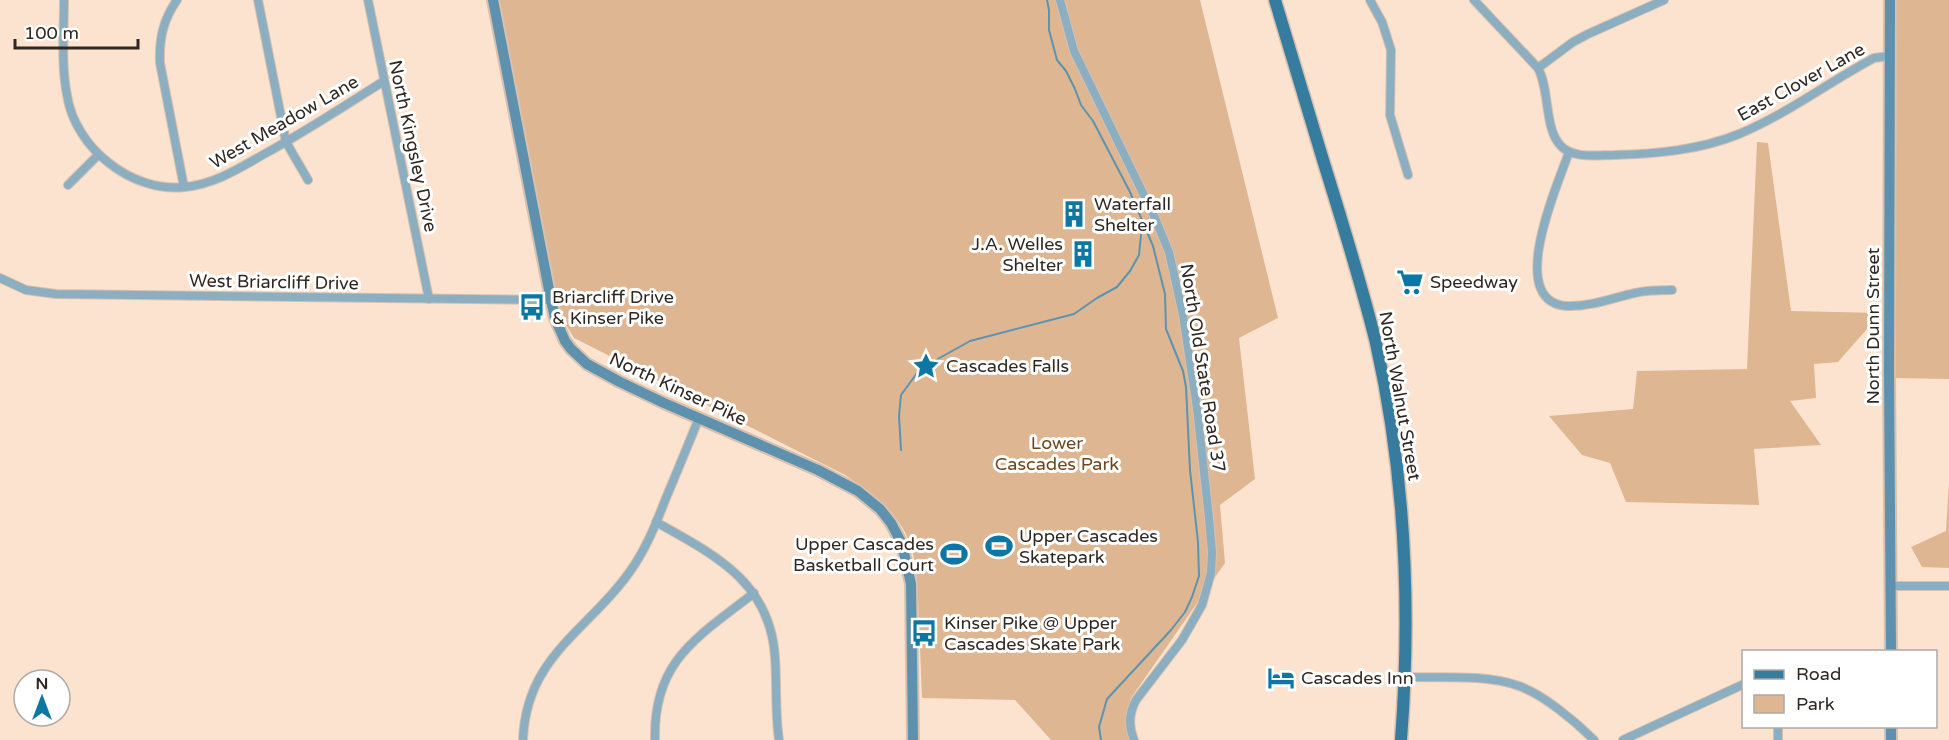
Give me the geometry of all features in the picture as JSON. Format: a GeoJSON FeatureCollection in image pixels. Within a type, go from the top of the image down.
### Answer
{"type":"FeatureCollection","features":[{"type":"Feature","properties":{"kind":"main road","name":"North Walnut Street"},"geometry":{"type":"LineString","coordinates":[[1275,0],[1352,253],[1380,366],[1395,459],[1404,554],[1406,618],[1401,740]]}},
{"type":"Feature","properties":{"kind":"street","name":"West Meadow Lane"},"geometry":{"type":"LineString","coordinates":[[64,0],[67,96],[84,139],[98,155],[113,166],[138,180],[165,187],[184,187],[216,180],[286,142],[384,81]]}},
{"type":"Feature","properties":{"kind":"street"},"geometry":{"type":"LineString","coordinates":[[177,0],[163,28],[159,50],[184,187]]}},
{"type":"Feature","properties":{"kind":"street"},"geometry":{"type":"LineString","coordinates":[[258,0],[286,142],[308,180]]}},
{"type":"Feature","properties":{"kind":"street","name":"North Kingsley Drive"},"geometry":{"type":"LineString","coordinates":[[368,0],[429,299]]}},
{"type":"Feature","properties":{"kind":"street","name":"North Kinser Pike"},"geometry":{"type":"LineString","coordinates":[[493,0],[551,300],[560,331],[571,349],[582,360],[620,382],[818,470],[858,491],[880,509],[891,523],[902,544],[911,584],[913,740]]}},
{"type":"Feature","properties":{"kind":"street","name":"North Old State Road 37"},"geometry":{"type":"LineString","coordinates":[[1060,0],[1074,51],[1155,218],[1169,252],[1183,315],[1197,408],[1209,518],[1212,558],[1207,592],[1182,639],[1132,707],[1130,723],[1134,740]]}},
{"type":"Feature","properties":{"kind":"street"},"geometry":{"type":"LineString","coordinates":[[1370,0],[1382,22],[1391,50],[1390,115],[1408,175]]}},
{"type":"Feature","properties":{"kind":"street"},"geometry":{"type":"LineString","coordinates":[[1474,0],[1538,68],[1555,136],[1560,146],[1569,152],[1539,240],[1538,274],[1543,294],[1556,304],[1574,306],[1643,291],[1672,290]]}},
{"type":"Feature","properties":{"kind":"street"},"geometry":{"type":"LineString","coordinates":[[1538,68],[1573,42],[1664,0]]}},
{"type":"Feature","properties":{"kind":"street","name":"North Dunn Street"},"geometry":{"type":"LineString","coordinates":[[1890,0],[1891,650]]}},
{"type":"Feature","properties":{"kind":"street","name":"East Clover Lane"},"geometry":{"type":"LineString","coordinates":[[1569,152],[1643,154],[1689,148],[1720,140],[1758,125],[1875,58],[1890,56]]}},
{"type":"Feature","properties":{"kind":"street"},"geometry":{"type":"LineString","coordinates":[[68,186],[98,155]]}},
{"type":"Feature","properties":{"kind":"street","name":"West Briarcliff Drive"},"geometry":{"type":"LineString","coordinates":[[0,278],[26,290],[56,294],[551,300]]}},
{"type":"Feature","properties":{"kind":"street"},"geometry":{"type":"LineString","coordinates":[[523,740],[527,704],[540,675],[558,651],[624,581],[643,550],[656,522],[699,418]]}},
{"type":"Feature","properties":{"kind":"street"},"geometry":{"type":"LineString","coordinates":[[656,522],[723,563],[746,583],[768,617],[773,637],[779,740]]}},
{"type":"Feature","properties":{"kind":"street"},"geometry":{"type":"LineString","coordinates":[[1890,586],[1949,586]]}},
{"type":"Feature","properties":{"kind":"street"},"geometry":{"type":"LineString","coordinates":[[655,740],[655,718],[659,695],[674,662],[691,643],[754,593]]}},
{"type":"Feature","properties":{"kind":"street"},"geometry":{"type":"LineString","coordinates":[[1404,677],[1477,678],[1521,687],[1545,701],[1594,740]]}},
{"type":"Feature","properties":{"kind":"street"},"geometry":{"type":"LineString","coordinates":[[1623,740],[1742,684]]}},
{"type":"Feature","properties":{"kind":"green space","name":"Lower Cascades Park"},"geometry":{"type":"Polygon","coordinates":[[[499,0],[1200,0],[1278,318],[1239,338],[1255,479],[1220,505],[1225,563],[1131,698],[1126,717],[1130,740],[1051,740],[1015,700],[922,698],[914,557],[905,533],[887,507],[845,475],[574,338],[563,320],[557,296],[499,0]]]}},
{"type":"Feature","properties":{"kind":"green space"},"geometry":{"type":"Polygon","coordinates":[[[1889,0],[1949,0],[1949,379],[1891,378],[1889,0]]]}},
{"type":"Feature","properties":{"kind":"green space"},"geometry":{"type":"Polygon","coordinates":[[[1757,142],[1768,143],[1791,311],[1881,313],[1838,362],[1814,364],[1816,398],[1790,401],[1821,445],[1754,449],[1759,505],[1626,502],[1610,463],[1582,455],[1549,416],[1633,409],[1637,371],[1747,369],[1757,142]]]}},
{"type":"Feature","properties":{"kind":"green space"},"geometry":{"type":"Polygon","coordinates":[[[1949,482],[1949,568],[1922,567],[1911,547],[1946,531],[1949,482]]]}},
{"type":"Feature","properties":{"kind":"waterway"},"geometry":{"type":"LineString","coordinates":[[1047,0],[1049,30],[1057,60],[1066,71],[1081,105],[1093,121],[1130,192],[1153,246],[1165,294],[1166,329],[1183,371],[1186,387],[1190,470],[1198,542],[1199,576],[1185,612],[1107,699],[1099,727],[1101,740]]}},
{"type":"Feature","properties":{"kind":"waterway"},"geometry":{"type":"LineString","coordinates":[[901,450],[899,416],[901,395],[920,369],[970,341],[1074,314],[1117,287],[1139,255],[1142,225]]}},
{"type":"Feature","properties":{"kind":"place","name":"Waterfall Shelter"},"geometry":{"type":"Point","coordinates":[1074,214]}},
{"type":"Feature","properties":{"kind":"place","name":"J.A. Welles Shelter"},"geometry":{"type":"Point","coordinates":[1083,254]}},
{"type":"Feature","properties":{"kind":"place","name":"Speedway"},"geometry":{"type":"Point","coordinates":[1410,282]}},
{"type":"Feature","properties":{"kind":"place","name":"Briarcliff Drive & Kinser Pike"},"geometry":{"type":"Point","coordinates":[532,307]}},
{"type":"Feature","properties":{"kind":"place","name":"Cascades Falls"},"geometry":{"type":"Point","coordinates":[926,366]}},
{"type":"Feature","properties":{"kind":"place","name":"Upper Cascades Skatepark"},"geometry":{"type":"Point","coordinates":[999,546]}},
{"type":"Feature","properties":{"kind":"place","name":"Upper Cascades Basketball Court"},"geometry":{"type":"Point","coordinates":[954,554]}},
{"type":"Feature","properties":{"kind":"place","name":"Kinser Pike @ Upper Cascades Skate Park"},"geometry":{"type":"Point","coordinates":[924,633]}},
{"type":"Feature","properties":{"kind":"place","name":"Cascades Inn"},"geometry":{"type":"Point","coordinates":[1281,678]}}]}
